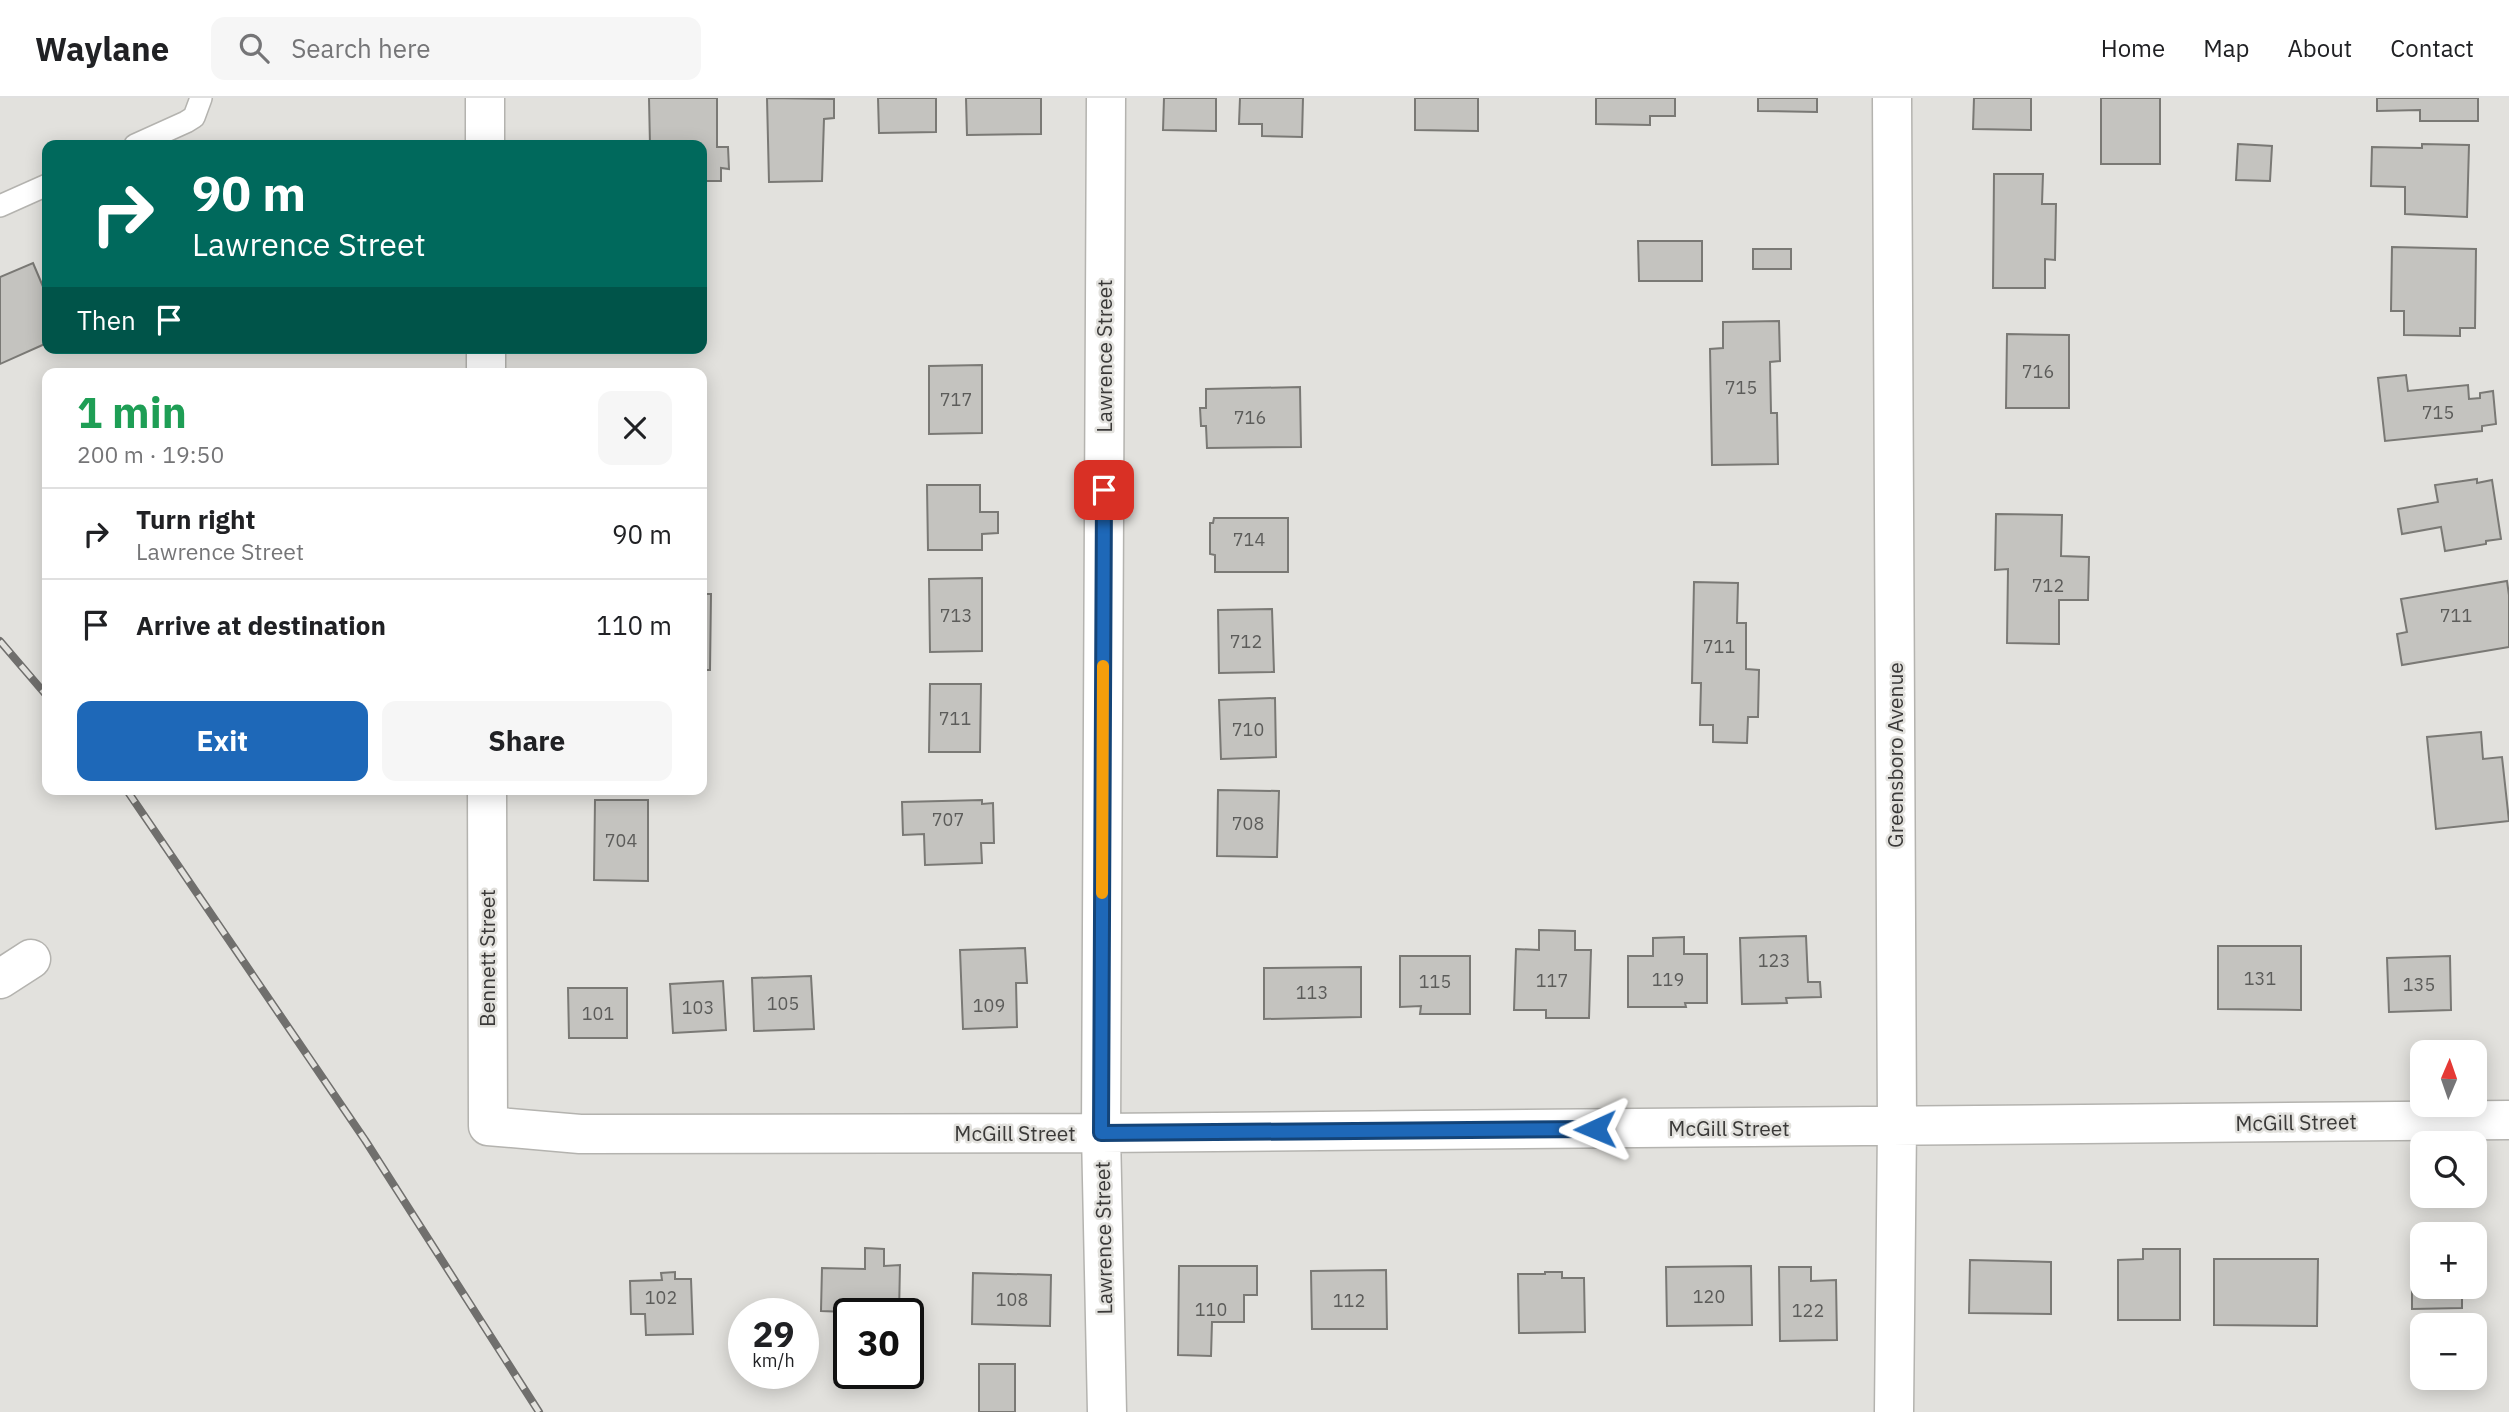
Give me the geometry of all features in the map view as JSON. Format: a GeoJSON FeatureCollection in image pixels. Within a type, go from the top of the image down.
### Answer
{"type":"FeatureCollection","features":[{"type":"Feature","properties":{"kind":"street"},"geometry":{"type":"LineString","coordinates":[[485,98],[485,140]]}},
{"type":"Feature","properties":{"kind":"street","name":"Lawrence Street"},"geometry":{"type":"LineString","coordinates":[[1106,98],[1101,1133],[1107,1412]]}},
{"type":"Feature","properties":{"kind":"street","name":"Greensboro Avenue"},"geometry":{"type":"LineString","coordinates":[[1892,98],[1897,1126],[1894,1412]]}},
{"type":"Feature","properties":{"kind":"street","name":"Bennett Street"},"geometry":{"type":"LineString","coordinates":[[487,795],[488,1126]]}},
{"type":"Feature","properties":{"kind":"street","name":"McGill Street"},"geometry":{"type":"LineString","coordinates":[[488,1126],[580,1134],[1101,1133],[2509,1120]]}},
{"type":"Feature","properties":{"kind":"lane"},"geometry":{"type":"LineString","coordinates":[[146,140],[194,117],[201,98]]}},
{"type":"Feature","properties":{"kind":"lane"},"geometry":{"type":"LineString","coordinates":[[0,206],[42,187]]}},
{"type":"Feature","properties":{"kind":"building"},"geometry":{"type":"Polygon","coordinates":[[[649,98],[717,98],[717,147],[728,147],[729,169],[721,168],[721,181],[707,181],[707,140],[650,140],[649,98]]]}},
{"type":"Feature","properties":{"kind":"building"},"geometry":{"type":"Polygon","coordinates":[[[767,98],[834,99],[834,118],[824,119],[822,181],[769,182],[767,98]]]}},
{"type":"Feature","properties":{"kind":"building"},"geometry":{"type":"Polygon","coordinates":[[[878,98],[936,98],[936,132],[879,133],[878,98]]]}},
{"type":"Feature","properties":{"kind":"building"},"geometry":{"type":"Polygon","coordinates":[[[966,98],[1041,98],[1041,134],[967,135],[966,98]]]}},
{"type":"Feature","properties":{"kind":"building"},"geometry":{"type":"Polygon","coordinates":[[[1164,98],[1216,98],[1216,131],[1163,130],[1164,98]]]}},
{"type":"Feature","properties":{"kind":"building"},"geometry":{"type":"Polygon","coordinates":[[[1240,98],[1303,98],[1302,137],[1262,136],[1262,124],[1239,124],[1240,98]]]}},
{"type":"Feature","properties":{"kind":"building"},"geometry":{"type":"Polygon","coordinates":[[[1415,98],[1478,98],[1478,131],[1415,130],[1415,98]]]}},
{"type":"Feature","properties":{"kind":"building"},"geometry":{"type":"Polygon","coordinates":[[[1596,98],[1675,98],[1675,116],[1650,116],[1650,125],[1596,124],[1596,98]]]}},
{"type":"Feature","properties":{"kind":"building"},"geometry":{"type":"Polygon","coordinates":[[[1758,98],[1817,98],[1817,112],[1758,111],[1758,98]]]}},
{"type":"Feature","properties":{"kind":"building"},"geometry":{"type":"Polygon","coordinates":[[[1974,98],[2031,98],[2031,130],[1973,129],[1974,98]]]}},
{"type":"Feature","properties":{"kind":"building"},"geometry":{"type":"Polygon","coordinates":[[[2101,98],[2160,98],[2160,164],[2101,164],[2101,98]]]}},
{"type":"Feature","properties":{"kind":"building"},"geometry":{"type":"Polygon","coordinates":[[[2377,98],[2478,98],[2478,121],[2420,121],[2420,110],[2377,111],[2377,98]]]}},
{"type":"Feature","properties":{"kind":"building"},"geometry":{"type":"Polygon","coordinates":[[[2238,144],[2272,146],[2270,181],[2236,180],[2238,144]]]}},
{"type":"Feature","properties":{"kind":"building"},"geometry":{"type":"Polygon","coordinates":[[[2422,144],[2469,145],[2467,217],[2405,214],[2405,187],[2371,186],[2372,147],[2422,148],[2422,144]]]}},
{"type":"Feature","properties":{"kind":"building"},"geometry":{"type":"Polygon","coordinates":[[[1994,174],[2043,174],[2042,204],[2056,204],[2055,260],[2045,259],[2045,288],[1993,288],[1994,174]]]}},
{"type":"Feature","properties":{"kind":"building"},"geometry":{"type":"Polygon","coordinates":[[[1638,241],[1702,241],[1702,281],[1639,281],[1638,241]]]}},
{"type":"Feature","properties":{"kind":"building"},"geometry":{"type":"Polygon","coordinates":[[[2392,247],[2476,249],[2475,328],[2460,328],[2460,336],[2404,335],[2404,311],[2391,311],[2392,247]]]}},
{"type":"Feature","properties":{"kind":"building"},"geometry":{"type":"Polygon","coordinates":[[[1753,249],[1791,249],[1791,269],[1753,269],[1753,249]]]}},
{"type":"Feature","properties":{"kind":"building"},"geometry":{"type":"Polygon","coordinates":[[[33,263],[42,284],[42,345],[0,364],[0,277],[33,263]]]}},
{"type":"Feature","properties":{"kind":"building"},"geometry":{"type":"Polygon","coordinates":[[[1779,321],[1780,361],[1770,362],[1771,413],[1777,413],[1778,464],[1712,465],[1710,349],[1723,348],[1723,322],[1779,321]]]}},
{"type":"Feature","properties":{"kind":"building"},"geometry":{"type":"Polygon","coordinates":[[[2007,334],[2069,335],[2069,408],[2006,408],[2007,334]]]}},
{"type":"Feature","properties":{"kind":"building"},"geometry":{"type":"Polygon","coordinates":[[[982,365],[982,433],[929,434],[929,366],[982,365]]]}},
{"type":"Feature","properties":{"kind":"building"},"geometry":{"type":"Polygon","coordinates":[[[2406,375],[2408,391],[2468,385],[2469,399],[2480,398],[2480,393],[2493,391],[2496,424],[2482,426],[2482,431],[2385,441],[2378,378],[2406,375]]]}},
{"type":"Feature","properties":{"kind":"building"},"geometry":{"type":"Polygon","coordinates":[[[1300,387],[1301,447],[1207,448],[1206,426],[1201,426],[1200,408],[1206,408],[1206,389],[1300,387]]]}},
{"type":"Feature","properties":{"kind":"building"},"geometry":{"type":"Polygon","coordinates":[[[2477,479],[2477,483],[2492,480],[2501,539],[2445,551],[2441,527],[2402,534],[2398,509],[2438,502],[2435,485],[2477,479]]]}},
{"type":"Feature","properties":{"kind":"building"},"geometry":{"type":"Polygon","coordinates":[[[927,485],[980,485],[980,512],[998,512],[998,533],[982,534],[982,550],[928,550],[927,485]]]}},
{"type":"Feature","properties":{"kind":"building"},"geometry":{"type":"Polygon","coordinates":[[[1996,514],[2062,515],[2061,556],[2089,557],[2088,600],[2059,600],[2059,644],[2007,643],[2008,569],[1995,570],[1996,514]]]}},
{"type":"Feature","properties":{"kind":"building"},"geometry":{"type":"Polygon","coordinates":[[[1214,518],[1288,518],[1288,572],[1215,572],[1215,555],[1210,554],[1210,523],[1213,523],[1214,518]]]}},
{"type":"Feature","properties":{"kind":"building"},"geometry":{"type":"Polygon","coordinates":[[[982,578],[982,651],[930,652],[929,579],[982,578]]]}},
{"type":"Feature","properties":{"kind":"building"},"geometry":{"type":"Polygon","coordinates":[[[2507,581],[2509,647],[2402,665],[2397,634],[2407,632],[2401,599],[2507,581]]]}},
{"type":"Feature","properties":{"kind":"building"},"geometry":{"type":"Polygon","coordinates":[[[1694,582],[1738,583],[1737,623],[1746,623],[1746,669],[1759,670],[1758,717],[1748,717],[1747,743],[1713,742],[1713,725],[1700,725],[1701,683],[1692,683],[1694,582]]]}},
{"type":"Feature","properties":{"kind":"building"},"geometry":{"type":"Polygon","coordinates":[[[707,594],[711,594],[710,670],[707,670],[707,594]]]}},
{"type":"Feature","properties":{"kind":"building"},"geometry":{"type":"Polygon","coordinates":[[[1272,609],[1274,672],[1219,673],[1218,610],[1272,609]]]}},
{"type":"Feature","properties":{"kind":"building"},"geometry":{"type":"Polygon","coordinates":[[[930,684],[981,684],[980,752],[929,752],[930,684]]]}},
{"type":"Feature","properties":{"kind":"building"},"geometry":{"type":"Polygon","coordinates":[[[1275,698],[1276,757],[1221,759],[1219,700],[1275,698]]]}},
{"type":"Feature","properties":{"kind":"building"},"geometry":{"type":"Polygon","coordinates":[[[2481,732],[2483,759],[2502,757],[2509,821],[2436,829],[2427,737],[2481,732]]]}},
{"type":"Feature","properties":{"kind":"building"},"geometry":{"type":"Polygon","coordinates":[[[1218,790],[1279,791],[1277,857],[1217,856],[1218,790]]]}},
{"type":"Feature","properties":{"kind":"building"},"geometry":{"type":"Polygon","coordinates":[[[595,800],[648,800],[648,881],[594,880],[595,800]]]}},
{"type":"Feature","properties":{"kind":"building"},"geometry":{"type":"Polygon","coordinates":[[[982,800],[982,804],[993,803],[994,843],[981,843],[982,863],[925,865],[924,834],[903,835],[902,802],[982,800]]]}},
{"type":"Feature","properties":{"kind":"building"},"geometry":{"type":"Polygon","coordinates":[[[1539,930],[1575,931],[1575,950],[1591,950],[1589,1018],[1546,1018],[1546,1010],[1514,1010],[1516,949],[1539,950],[1539,930]]]}},
{"type":"Feature","properties":{"kind":"building"},"geometry":{"type":"Polygon","coordinates":[[[1806,936],[1808,982],[1820,982],[1821,997],[1786,998],[1787,1003],[1742,1004],[1740,938],[1806,936]]]}},
{"type":"Feature","properties":{"kind":"building"},"geometry":{"type":"Polygon","coordinates":[[[1684,937],[1684,954],[1707,954],[1707,1003],[1685,1003],[1686,1007],[1628,1007],[1628,956],[1653,956],[1653,938],[1684,937]]]}},
{"type":"Feature","properties":{"kind":"building"},"geometry":{"type":"Polygon","coordinates":[[[2218,946],[2301,946],[2301,1010],[2218,1009],[2218,946]]]}},
{"type":"Feature","properties":{"kind":"building"},"geometry":{"type":"Polygon","coordinates":[[[1025,948],[1027,983],[1016,983],[1017,1027],[963,1029],[960,950],[1025,948]]]}},
{"type":"Feature","properties":{"kind":"building"},"geometry":{"type":"Polygon","coordinates":[[[1400,956],[1470,956],[1470,1014],[1420,1014],[1421,1006],[1400,1007],[1400,956]]]}},
{"type":"Feature","properties":{"kind":"building"},"geometry":{"type":"Polygon","coordinates":[[[2450,956],[2451,1010],[2389,1012],[2387,958],[2450,956]]]}},
{"type":"Feature","properties":{"kind":"building"},"geometry":{"type":"Polygon","coordinates":[[[1361,967],[1361,1017],[1264,1019],[1264,968],[1361,967]]]}},
{"type":"Feature","properties":{"kind":"building"},"geometry":{"type":"Polygon","coordinates":[[[811,976],[814,1029],[754,1031],[752,978],[811,976]]]}},
{"type":"Feature","properties":{"kind":"building"},"geometry":{"type":"Polygon","coordinates":[[[723,981],[726,1030],[673,1033],[670,984],[723,981]]]}},
{"type":"Feature","properties":{"kind":"building"},"geometry":{"type":"Polygon","coordinates":[[[568,988],[627,988],[627,1038],[569,1038],[568,988]]]}},
{"type":"Feature","properties":{"kind":"building"},"geometry":{"type":"Polygon","coordinates":[[[865,1248],[884,1249],[884,1266],[900,1265],[899,1298],[833,1298],[833,1311],[821,1311],[822,1268],[865,1269],[865,1248]]]}},
{"type":"Feature","properties":{"kind":"building"},"geometry":{"type":"Polygon","coordinates":[[[2143,1249],[2180,1249],[2180,1320],[2118,1320],[2118,1260],[2143,1259],[2143,1249]]]}},
{"type":"Feature","properties":{"kind":"building"},"geometry":{"type":"Polygon","coordinates":[[[2214,1259],[2318,1259],[2317,1326],[2214,1325],[2214,1259]]]}},
{"type":"Feature","properties":{"kind":"building"},"geometry":{"type":"Polygon","coordinates":[[[1970,1260],[2051,1262],[2051,1314],[1969,1313],[1970,1260]]]}},
{"type":"Feature","properties":{"kind":"building"},"geometry":{"type":"Polygon","coordinates":[[[1179,1266],[1257,1266],[1257,1295],[1244,1295],[1244,1322],[1212,1322],[1211,1356],[1178,1355],[1179,1266]]]}},
{"type":"Feature","properties":{"kind":"building"},"geometry":{"type":"Polygon","coordinates":[[[1751,1266],[1752,1325],[1667,1326],[1666,1267],[1751,1266]]]}},
{"type":"Feature","properties":{"kind":"building"},"geometry":{"type":"Polygon","coordinates":[[[1779,1267],[1811,1267],[1811,1281],[1836,1280],[1837,1340],[1780,1341],[1779,1267]]]}},
{"type":"Feature","properties":{"kind":"building"},"geometry":{"type":"Polygon","coordinates":[[[1386,1270],[1387,1329],[1312,1329],[1311,1271],[1386,1270]]]}},
{"type":"Feature","properties":{"kind":"building"},"geometry":{"type":"Polygon","coordinates":[[[675,1272],[675,1279],[691,1279],[693,1334],[646,1335],[645,1314],[631,1314],[630,1281],[662,1280],[661,1273],[675,1272]]]}},
{"type":"Feature","properties":{"kind":"building"},"geometry":{"type":"Polygon","coordinates":[[[1562,1272],[1562,1278],[1584,1278],[1585,1332],[1519,1333],[1518,1274],[1562,1272]]]}},
{"type":"Feature","properties":{"kind":"building"},"geometry":{"type":"Polygon","coordinates":[[[973,1273],[1051,1275],[1050,1326],[972,1324],[973,1273]]]}},
{"type":"Feature","properties":{"kind":"building"},"geometry":{"type":"Polygon","coordinates":[[[2412,1299],[2462,1299],[2462,1308],[2412,1309],[2412,1299]]]}},
{"type":"Feature","properties":{"kind":"building"},"geometry":{"type":"Polygon","coordinates":[[[979,1364],[1015,1364],[1015,1412],[979,1412],[979,1364]]]}},
{"type":"Feature","properties":{"kind":"railway"},"geometry":{"type":"LineString","coordinates":[[0,641],[42,690]]}},
{"type":"Feature","properties":{"kind":"railway"},"geometry":{"type":"LineString","coordinates":[[130,795],[365,1140],[539,1412]]}},
{"type":"Feature","properties":{"kind":"slow traffic"},"geometry":{"type":"LineString","coordinates":[[1102,893],[1103,666]]}},
{"type":"Feature","properties":{"kind":"route"},"geometry":{"type":"LineString","coordinates":[[1104,490],[1101,1133],[1595,1129]]}}]}
